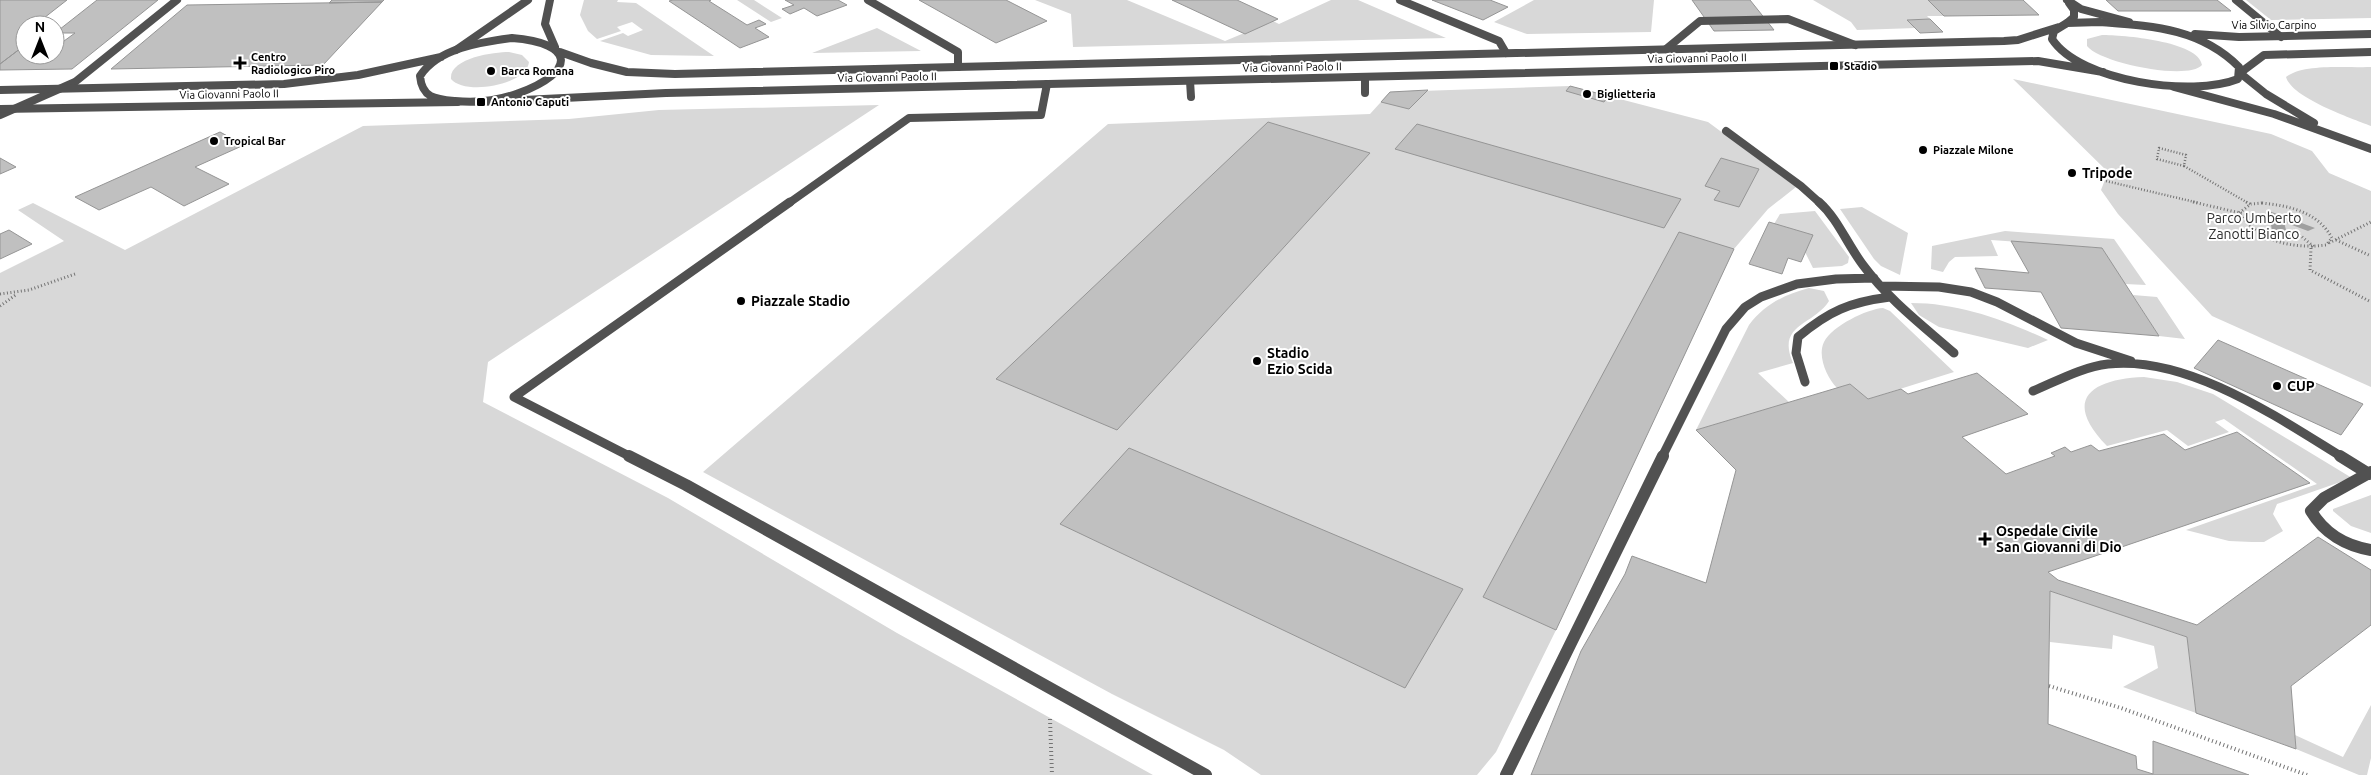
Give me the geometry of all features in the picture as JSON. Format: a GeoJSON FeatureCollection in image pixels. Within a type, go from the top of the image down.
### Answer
{"type":"FeatureCollection","features":[{"type":"Feature","properties":{"kind":"street"},"geometry":{"type":"LineString","coordinates":[[0,115],[66,88],[82,78],[177,0]]}},
{"type":"Feature","properties":{"kind":"street"},"geometry":{"type":"LineString","coordinates":[[0,90],[284,84],[358,76],[441,57],[456,50],[528,0]]}},
{"type":"Feature","properties":{"kind":"street"},"geometry":{"type":"LineString","coordinates":[[441,57],[422,73],[419,82],[422,90],[436,98],[458,102],[481,102],[510,96],[536,86],[558,68],[562,60],[544,30],[544,16],[550,0]]}},
{"type":"Feature","properties":{"kind":"street"},"geometry":{"type":"LineString","coordinates":[[868,0],[958,52],[958,67]]}},
{"type":"Feature","properties":{"kind":"street"},"geometry":{"type":"LineString","coordinates":[[1400,0],[1499,41],[1506,53]]}},
{"type":"Feature","properties":{"kind":"street"},"geometry":{"type":"LineString","coordinates":[[2067,0],[2074,10],[2074,17],[2067,23]]}},
{"type":"Feature","properties":{"kind":"street"},"geometry":{"type":"LineString","coordinates":[[2067,0],[2081,9],[2101,16],[2178,32],[2204,41],[2226,52],[2239,67],[2240,73],[2238,79],[2232,83],[2208,87],[2142,80]]}},
{"type":"Feature","properties":{"kind":"street"},"geometry":{"type":"LineString","coordinates":[[2236,0],[2281,37]]}},
{"type":"Feature","properties":{"kind":"street"},"geometry":{"type":"LineString","coordinates":[[1666,49],[1700,21],[1788,19],[1855,45]]}},
{"type":"Feature","properties":{"kind":"street","name":"Via Giovanni Paolo II"},"geometry":{"type":"LineString","coordinates":[[456,50],[493,40],[512,38],[536,40],[591,63],[627,72],[675,74],[2018,40],[2067,23],[2100,22],[2149,27]]}},
{"type":"Feature","properties":{"kind":"street"},"geometry":{"type":"LineString","coordinates":[[2059,26],[2054,31],[2052,39],[2056,46],[2075,61],[2103,72],[2209,94],[2328,131],[2371,149]]}},
{"type":"Feature","properties":{"kind":"street","name":"Via Silvio Carpino"},"geometry":{"type":"LineString","coordinates":[[2178,32],[2239,38],[2371,34]]}},
{"type":"Feature","properties":{"kind":"street"},"geometry":{"type":"LineString","coordinates":[[2240,73],[2264,55],[2371,52]]}},
{"type":"Feature","properties":{"kind":"street","name":"Via Giovanni Paolo II"},"geometry":{"type":"LineString","coordinates":[[481,102],[666,93],[2038,61],[2103,72]]}},
{"type":"Feature","properties":{"kind":"street"},"geometry":{"type":"LineString","coordinates":[[2240,73],[2250,84],[2265,94],[2328,131]]}},
{"type":"Feature","properties":{"kind":"street"},"geometry":{"type":"LineString","coordinates":[[1365,77],[1366,92]]}},
{"type":"Feature","properties":{"kind":"street"},"geometry":{"type":"LineString","coordinates":[[1190,81],[1191,98]]}},
{"type":"Feature","properties":{"kind":"street"},"geometry":{"type":"LineString","coordinates":[[1047,84],[1041,116],[909,118],[514,397],[686,485],[1206,775]]}},
{"type":"Feature","properties":{"kind":"street","name":"Via Giovanni Paolo II"},"geometry":{"type":"LineString","coordinates":[[0,109],[458,102]]}},
{"type":"Feature","properties":{"kind":"street"},"geometry":{"type":"LineString","coordinates":[[1726,130],[1801,186],[1828,210],[1862,264],[1890,297],[1954,353]]}},
{"type":"Feature","properties":{"kind":"street"},"geometry":{"type":"LineString","coordinates":[[1506,775],[1712,354],[1732,320],[1753,301],[1797,283],[1834,278],[1957,289],[1976,295],[2009,308],[2058,335],[2087,348],[2139,364],[2161,368],[2227,393],[2370,473]]}},
{"type":"Feature","properties":{"kind":"street"},"geometry":{"type":"LineString","coordinates":[[1805,382],[1796,354],[1798,337],[1836,308],[1856,300],[1890,297]]}},
{"type":"Feature","properties":{"kind":"street"},"geometry":{"type":"LineString","coordinates":[[2033,391],[2092,368],[2110,364],[2139,364]]}},
{"type":"Feature","properties":{"kind":"street"},"geometry":{"type":"LineString","coordinates":[[2370,473],[2319,499],[2311,511],[2316,522],[2326,532],[2344,541],[2371,550]]}},
{"type":"Feature","properties":{"kind":"path"},"geometry":{"type":"LineString","coordinates":[[2184,166],[2186,155],[2159,148],[2157,159],[2184,166],[2251,204],[2278,204],[2310,215],[2329,230],[2332,238],[2326,245]]}},
{"type":"Feature","properties":{"kind":"path"},"geometry":{"type":"LineString","coordinates":[[2106,181],[2262,218]]}},
{"type":"Feature","properties":{"kind":"path"},"geometry":{"type":"LineString","coordinates":[[2238,213],[2251,204]]}},
{"type":"Feature","properties":{"kind":"path"},"geometry":{"type":"LineString","coordinates":[[2238,213],[2243,222],[2256,232],[2274,241],[2312,248],[2326,245],[2371,222]]}},
{"type":"Feature","properties":{"kind":"path"},"geometry":{"type":"LineString","coordinates":[[2294,230],[2312,248]]}},
{"type":"Feature","properties":{"kind":"path"},"geometry":{"type":"LineString","coordinates":[[2335,240],[2371,256]]}},
{"type":"Feature","properties":{"kind":"path"},"geometry":{"type":"LineString","coordinates":[[2312,248],[2310,270],[2371,302]]}},
{"type":"Feature","properties":{"kind":"path"},"geometry":{"type":"LineString","coordinates":[[0,306],[17,294],[49,281],[75,274]]}},
{"type":"Feature","properties":{"kind":"path"},"geometry":{"type":"LineString","coordinates":[[0,294],[17,294]]}},
{"type":"Feature","properties":{"kind":"path"},"geometry":{"type":"LineString","coordinates":[[2049,686],[2121,708],[2307,775]]}},
{"type":"Feature","properties":{"kind":"path"},"geometry":{"type":"LineString","coordinates":[[1050,720],[1052,775]]}},
{"type":"Feature","properties":{"kind":"green space"},"geometry":{"type":"Polygon","coordinates":[[[584,0],[618,0],[617,2],[636,3],[714,56],[651,55],[600,41],[623,33],[628,36],[643,30],[632,22],[617,27],[621,31],[597,39],[588,31],[580,15],[584,0]]]}},
{"type":"Feature","properties":{"kind":"green space"},"geometry":{"type":"Polygon","coordinates":[[[737,0],[754,0],[782,18],[771,22],[737,0]]]}},
{"type":"Feature","properties":{"kind":"green space"},"geometry":{"type":"Polygon","coordinates":[[[1035,0],[1127,0],[1225,41],[1273,21],[1279,24],[1331,0],[1358,0],[1446,38],[1073,47],[1071,14],[1035,0]]]}},
{"type":"Feature","properties":{"kind":"green space"},"geometry":{"type":"Polygon","coordinates":[[[1534,0],[1654,0],[1651,32],[1527,34],[1494,22],[1534,0]]]}},
{"type":"Feature","properties":{"kind":"green space"},"geometry":{"type":"Polygon","coordinates":[[[1813,0],[1928,0],[1944,16],[1927,16],[1930,19],[1908,20],[1916,28],[1857,30],[1851,22],[1813,0]]]}},
{"type":"Feature","properties":{"kind":"green space"},"geometry":{"type":"Polygon","coordinates":[[[2246,0],[2371,0],[2371,18],[2271,20],[2246,0]]]}},
{"type":"Feature","properties":{"kind":"green space"},"geometry":{"type":"Polygon","coordinates":[[[877,28],[921,51],[812,53],[877,28]]]}},
{"type":"Feature","properties":{"kind":"green space"},"geometry":{"type":"Polygon","coordinates":[[[2102,35],[2142,38],[2174,45],[2188,50],[2198,57],[2202,65],[2194,69],[2163,71],[2125,64],[2095,52],[2087,46],[2087,39],[2102,35]]]}},
{"type":"Feature","properties":{"kind":"green space"},"geometry":{"type":"Polygon","coordinates":[[[509,52],[522,55],[529,62],[526,70],[518,77],[494,86],[481,87],[469,87],[458,84],[451,79],[452,72],[465,61],[493,53],[509,52]]]}},
{"type":"Feature","properties":{"kind":"green space"},"geometry":{"type":"Polygon","coordinates":[[[2371,67],[2371,126],[2310,100],[2291,85],[2286,77],[2314,68],[2371,67]]]}},
{"type":"Feature","properties":{"kind":"green space","name":"Parco Umberto Zanotti Bianco"},"geometry":{"type":"Polygon","coordinates":[[[2013,79],[2271,134],[2312,151],[2329,173],[2371,191],[2371,387],[2212,316],[2118,214],[2101,190],[2108,172],[2013,79]]]}},
{"type":"Feature","properties":{"kind":"green space","name":"Stadio Ezio Scida"},"geometry":{"type":"Polygon","coordinates":[[[1570,86],[1708,122],[1796,187],[1768,209],[1734,249],[1556,630],[1496,752],[1477,775],[1261,775],[1224,750],[1112,694],[703,472],[1108,124],[1370,114],[1390,92],[1570,86]]]}},
{"type":"Feature","properties":{"kind":"green space"},"geometry":{"type":"Polygon","coordinates":[[[879,105],[488,362],[483,402],[668,498],[897,633],[1153,775],[0,775],[0,273],[64,241],[18,210],[33,203],[125,250],[363,126],[569,119],[659,110],[879,105]]]}},
{"type":"Feature","properties":{"kind":"green space"},"geometry":{"type":"Polygon","coordinates":[[[1862,207],[1908,233],[1900,275],[1881,266],[1874,259],[1840,209],[1862,207]]]}},
{"type":"Feature","properties":{"kind":"green space"},"geometry":{"type":"Polygon","coordinates":[[[1815,211],[1849,257],[1848,263],[1842,266],[1813,268],[1805,252],[1812,235],[1774,224],[1780,214],[1815,211]]]}},
{"type":"Feature","properties":{"kind":"green space"},"geometry":{"type":"Polygon","coordinates":[[[2005,231],[2114,239],[2146,285],[2125,284],[2102,248],[1991,240],[1998,256],[1955,257],[1949,262],[1943,272],[1931,269],[1932,246],[2005,231]]]}},
{"type":"Feature","properties":{"kind":"green space"},"geometry":{"type":"Polygon","coordinates":[[[1809,288],[1824,291],[1829,301],[1793,333],[1789,340],[1789,350],[1793,363],[1758,373],[1790,403],[1696,430],[1749,325],[1762,311],[1776,301],[1809,288]]]}},
{"type":"Feature","properties":{"kind":"green space"},"geometry":{"type":"Polygon","coordinates":[[[2133,295],[2157,297],[2185,339],[2159,336],[2133,295]]]}},
{"type":"Feature","properties":{"kind":"green space"},"geometry":{"type":"Polygon","coordinates":[[[1911,303],[1964,309],[2015,326],[2048,340],[2028,348],[1939,327],[1919,315],[1911,303]]]}},
{"type":"Feature","properties":{"kind":"green space"},"geometry":{"type":"Polygon","coordinates":[[[1883,308],[1890,311],[1954,372],[1868,399],[1850,384],[1837,388],[1830,379],[1822,360],[1824,342],[1834,330],[1850,319],[1868,311],[1883,308]]]}},
{"type":"Feature","properties":{"kind":"green space"},"geometry":{"type":"Polygon","coordinates":[[[2144,377],[2177,382],[2213,394],[2352,478],[2277,504],[2273,514],[2283,531],[2264,542],[2229,541],[2186,530],[2317,484],[2224,419],[2215,422],[2229,432],[2188,446],[2167,430],[2107,446],[2093,430],[2086,416],[2085,404],[2089,395],[2097,387],[2110,382],[2144,377]]]}},
{"type":"Feature","properties":{"kind":"green space"},"geometry":{"type":"Polygon","coordinates":[[[2371,495],[2371,533],[2351,526],[2333,511],[2333,509],[2371,495]]]}},
{"type":"Feature","properties":{"kind":"green space"},"geometry":{"type":"Polygon","coordinates":[[[2050,591],[2187,637],[2196,713],[2123,687],[2158,668],[2154,646],[2113,635],[2112,649],[2050,642],[2050,591]]]}},
{"type":"Feature","properties":{"kind":"green space"},"geometry":{"type":"Polygon","coordinates":[[[2371,705],[2371,758],[2367,775],[2359,775],[2296,749],[2295,735],[2343,757],[2371,705]]]}},
{"type":"Feature","properties":{"kind":"shaded area"},"geometry":{"type":"Polygon","coordinates":[[[2269,211],[2315,228],[2308,231],[2284,222],[2287,234],[2272,231],[2269,211]]]}},
{"type":"Feature","properties":{"kind":"building"},"geometry":{"type":"Polygon","coordinates":[[[0,0],[67,0],[48,15],[15,15],[15,53],[0,64],[0,0]]]}},
{"type":"Feature","properties":{"kind":"building"},"geometry":{"type":"Polygon","coordinates":[[[97,0],[158,0],[72,69],[0,70],[0,64],[15,53],[15,65],[65,65],[65,40],[75,33],[65,33],[65,25],[97,0]]]}},
{"type":"Feature","properties":{"kind":"building"},"geometry":{"type":"Polygon","coordinates":[[[332,0],[384,0],[382,2],[329,3],[332,0]]]}},
{"type":"Feature","properties":{"kind":"building"},"geometry":{"type":"Polygon","coordinates":[[[711,0],[709,1],[747,25],[759,20],[766,24],[755,28],[769,37],[740,48],[669,1],[711,0]]]}},
{"type":"Feature","properties":{"kind":"building"},"geometry":{"type":"Polygon","coordinates":[[[785,0],[838,0],[847,5],[817,16],[804,8],[790,14],[782,9],[794,5],[785,0]]]}},
{"type":"Feature","properties":{"kind":"building"},"geometry":{"type":"Polygon","coordinates":[[[919,0],[1006,0],[1047,21],[996,43],[919,0]]]}},
{"type":"Feature","properties":{"kind":"building"},"geometry":{"type":"Polygon","coordinates":[[[1172,0],[1237,0],[1278,19],[1245,34],[1172,0]]]}},
{"type":"Feature","properties":{"kind":"building"},"geometry":{"type":"Polygon","coordinates":[[[1432,0],[1490,0],[1508,7],[1483,20],[1432,0]]]}},
{"type":"Feature","properties":{"kind":"building"},"geometry":{"type":"Polygon","coordinates":[[[1692,0],[1750,0],[1774,30],[1714,31],[1692,0]]]}},
{"type":"Feature","properties":{"kind":"building"},"geometry":{"type":"Polygon","coordinates":[[[1928,0],[2023,0],[2039,15],[1944,16],[1928,0]]]}},
{"type":"Feature","properties":{"kind":"building"},"geometry":{"type":"Polygon","coordinates":[[[2106,0],[2217,0],[2231,11],[2118,11],[2106,0]]]}},
{"type":"Feature","properties":{"kind":"building"},"geometry":{"type":"Polygon","coordinates":[[[382,2],[323,65],[111,69],[187,5],[382,2]]]}},
{"type":"Feature","properties":{"kind":"building"},"geometry":{"type":"Polygon","coordinates":[[[1930,19],[1943,32],[1920,33],[1907,20],[1930,19]]]}},
{"type":"Feature","properties":{"kind":"building","name":"Biglietteria"},"geometry":{"type":"Polygon","coordinates":[[[1570,86],[1608,96],[1604,102],[1566,91],[1570,86]]]}},
{"type":"Feature","properties":{"kind":"building"},"geometry":{"type":"Polygon","coordinates":[[[1428,90],[1409,109],[1381,102],[1390,92],[1428,90]]]}},
{"type":"Feature","properties":{"kind":"building"},"geometry":{"type":"Polygon","coordinates":[[[1268,122],[1370,153],[1117,430],[996,379],[1268,122]]]}},
{"type":"Feature","properties":{"kind":"building"},"geometry":{"type":"Polygon","coordinates":[[[1417,124],[1681,199],[1664,228],[1395,149],[1417,124]]]}},
{"type":"Feature","properties":{"kind":"building"},"geometry":{"type":"Polygon","coordinates":[[[220,132],[244,145],[195,167],[229,184],[184,206],[151,187],[99,210],[75,197],[220,132]]]}},
{"type":"Feature","properties":{"kind":"building"},"geometry":{"type":"Polygon","coordinates":[[[0,158],[16,167],[0,174],[0,158]]]}},
{"type":"Feature","properties":{"kind":"building"},"geometry":{"type":"Polygon","coordinates":[[[1721,158],[1759,169],[1739,207],[1714,200],[1720,191],[1705,186],[1721,158]]]}},
{"type":"Feature","properties":{"kind":"building"},"geometry":{"type":"Polygon","coordinates":[[[1769,222],[1813,235],[1801,262],[1788,258],[1782,274],[1749,264],[1769,222]]]}},
{"type":"Feature","properties":{"kind":"building"},"geometry":{"type":"Polygon","coordinates":[[[9,230],[32,244],[0,259],[0,234],[9,230]]]}},
{"type":"Feature","properties":{"kind":"building"},"geometry":{"type":"Polygon","coordinates":[[[1679,232],[1734,249],[1556,630],[1483,597],[1679,232]]]}},
{"type":"Feature","properties":{"kind":"building"},"geometry":{"type":"Polygon","coordinates":[[[2011,241],[2102,248],[2159,336],[2061,328],[2041,292],[1985,288],[1975,268],[2029,273],[2011,241]]]}},
{"type":"Feature","properties":{"kind":"building","name":"CUP"},"geometry":{"type":"Polygon","coordinates":[[[2218,340],[2363,404],[2341,435],[2194,368],[2218,340]]]}},
{"type":"Feature","properties":{"kind":"building","name":"Ospedale Civile San Giovanni di Dio"},"geometry":{"type":"Polygon","coordinates":[[[1977,373],[2028,414],[1962,437],[2006,474],[2055,456],[2051,453],[2065,447],[2071,452],[2091,445],[2099,451],[2164,434],[2185,450],[2237,432],[2310,483],[2048,572],[2058,580],[2197,625],[2318,537],[2371,570],[2371,625],[2291,686],[2296,749],[2196,713],[2187,637],[2050,591],[2048,724],[2136,756],[2137,769],[2153,774],[2153,741],[2249,775],[1531,775],[1581,651],[1625,574],[1632,556],[1706,583],[1736,470],[1696,430],[1850,384],[1868,399],[1901,389],[1908,394],[1977,373]]]}},
{"type":"Feature","properties":{"kind":"building"},"geometry":{"type":"Polygon","coordinates":[[[1129,448],[1463,589],[1405,688],[1060,524],[1129,448]]]}},
{"type":"Feature","properties":{"kind":"place","name":"Centro Radiologico Piro"},"geometry":{"type":"Point","coordinates":[240,63]}},
{"type":"Feature","properties":{"kind":"place","name":"Stadio"},"geometry":{"type":"Point","coordinates":[1834,66]}},
{"type":"Feature","properties":{"kind":"place","name":"Barca Romana"},"geometry":{"type":"Point","coordinates":[491,71]}},
{"type":"Feature","properties":{"kind":"place","name":"Biglietteria"},"geometry":{"type":"Point","coordinates":[1587,94]}},
{"type":"Feature","properties":{"kind":"place","name":"Antonio Caputi"},"geometry":{"type":"Point","coordinates":[481,102]}},
{"type":"Feature","properties":{"kind":"place","name":"Tropical Bar"},"geometry":{"type":"Point","coordinates":[214,141]}},
{"type":"Feature","properties":{"kind":"place","name":"Piazzale Milone"},"geometry":{"type":"Point","coordinates":[1923,150]}},
{"type":"Feature","properties":{"kind":"place","name":"Tripode"},"geometry":{"type":"Point","coordinates":[2072,173]}},
{"type":"Feature","properties":{"kind":"place","name":"Piazzale Stadio"},"geometry":{"type":"Point","coordinates":[741,301]}},
{"type":"Feature","properties":{"kind":"place","name":"Stadio Ezio Scida"},"geometry":{"type":"Point","coordinates":[1257,361]}},
{"type":"Feature","properties":{"kind":"place","name":"CUP"},"geometry":{"type":"Point","coordinates":[2277,386]}},
{"type":"Feature","properties":{"kind":"place","name":"Ospedale Civile San Giovanni di Dio"},"geometry":{"type":"Point","coordinates":[1985,539]}}]}
